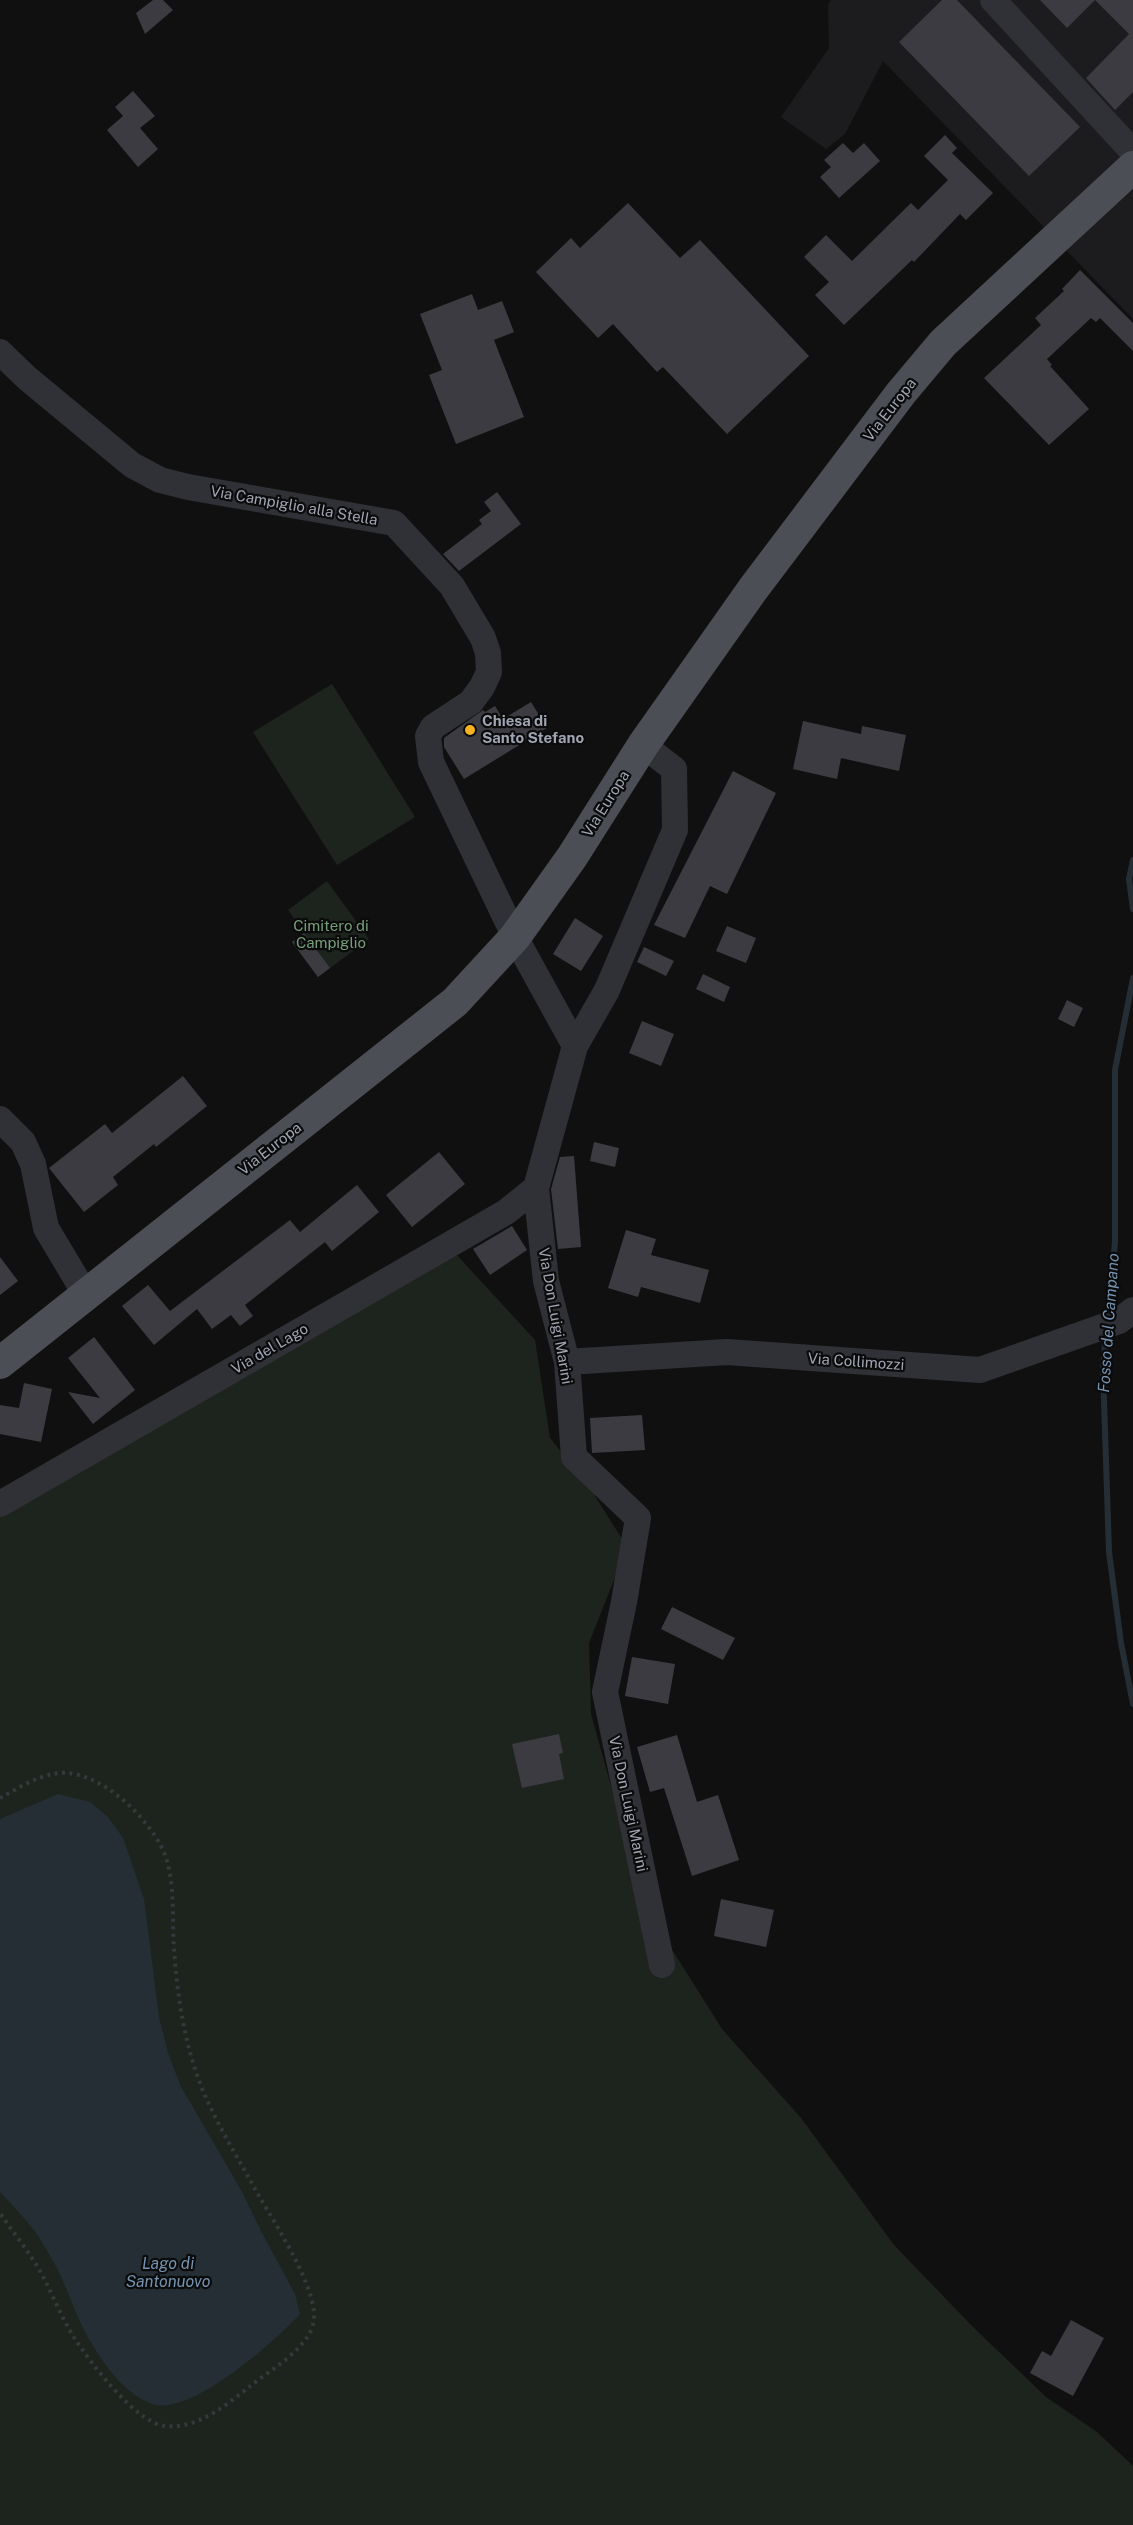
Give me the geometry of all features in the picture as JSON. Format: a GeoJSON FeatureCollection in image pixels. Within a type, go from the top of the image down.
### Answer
{"type":"FeatureCollection","features":[{"type":"Feature","properties":{"kind":"main road","name":"Via Europa"},"geometry":{"type":"LineString","coordinates":[[0,1363],[455,1002],[515,937],[572,857],[643,745],[753,589],[902,393],[943,343],[1133,167]]}},
{"type":"Feature","properties":{"kind":"street"},"geometry":{"type":"LineString","coordinates":[[993,0],[1133,152]]}},
{"type":"Feature","properties":{"kind":"street","name":"Via Campiglio alla Stella"},"geometry":{"type":"LineString","coordinates":[[0,352],[132,465],[160,480],[188,487],[394,523],[452,586],[483,638],[488,653],[489,672],[471,702],[433,727],[428,736],[431,762],[515,937]]}},
{"type":"Feature","properties":{"kind":"street","name":"Via Don Luigi Marini"},"geometry":{"type":"LineString","coordinates":[[643,745],[674,770],[675,830],[607,990],[575,1046],[536,1188],[546,1281],[567,1362],[574,1457],[638,1518],[624,1602],[605,1692],[662,1965]]}},
{"type":"Feature","properties":{"kind":"street"},"geometry":{"type":"LineString","coordinates":[[515,937],[575,1046]]}},
{"type":"Feature","properties":{"kind":"street"},"geometry":{"type":"LineString","coordinates":[[0,1119],[23,1142],[33,1164],[46,1228],[86,1295]]}},
{"type":"Feature","properties":{"kind":"street","name":"Via del Lago"},"geometry":{"type":"LineString","coordinates":[[0,1504],[506,1212],[536,1188]]}},
{"type":"Feature","properties":{"kind":"street","name":"Via Collimozzi"},"geometry":{"type":"LineString","coordinates":[[567,1362],[727,1352],[980,1370],[1116,1320]]}},
{"type":"Feature","properties":{"kind":"path"},"geometry":{"type":"LineString","coordinates":[[0,1798],[54,1773],[68,1774],[101,1784],[134,1810],[151,1828],[166,1858],[172,1886],[174,1948],[181,2014],[199,2077],[249,2180],[280,2230],[307,2286],[314,2308],[315,2321],[311,2334],[300,2347],[204,2419],[177,2426],[164,2426],[151,2422],[132,2407],[90,2360],[74,2337],[37,2266],[0,2213]]}},
{"type":"Feature","properties":{"kind":"shaded area"},"geometry":{"type":"Polygon","coordinates":[[[831,0],[1133,0],[1133,319],[883,61],[845,134],[826,149],[781,117],[829,48],[828,5],[831,0]]]}},
{"type":"Feature","properties":{"kind":"green space"},"geometry":{"type":"Polygon","coordinates":[[[332,684],[415,817],[337,865],[253,732],[332,684]]]}},
{"type":"Feature","properties":{"kind":"green space","name":"Cimitero di Campiglio"},"geometry":{"type":"Polygon","coordinates":[[[327,881],[369,939],[318,977],[292,942],[304,933],[288,910],[327,881]]]}},
{"type":"Feature","properties":{"kind":"green space"},"geometry":{"type":"Polygon","coordinates":[[[455,1253],[535,1340],[550,1438],[590,1488],[627,1547],[589,1643],[591,1714],[644,1905],[722,2029],[801,2118],[894,2245],[973,2327],[1046,2397],[1097,2432],[1133,2466],[1133,2525],[0,2525],[0,1516],[455,1253]]]}},
{"type":"Feature","properties":{"kind":"water","name":"Lago di Santonuovo"},"geometry":{"type":"Polygon","coordinates":[[[58,1794],[90,1802],[108,1817],[123,1838],[144,1899],[159,2017],[168,2053],[180,2085],[241,2190],[295,2294],[300,2314],[272,2341],[231,2374],[188,2399],[169,2405],[152,2404],[143,2400],[126,2388],[111,2372],[85,2331],[61,2275],[39,2237],[0,2192],[0,1819],[58,1794]]]}},
{"type":"Feature","properties":{"kind":"building"},"geometry":{"type":"Polygon","coordinates":[[[153,0],[163,0],[173,10],[145,34],[136,13],[153,0]]]}},
{"type":"Feature","properties":{"kind":"building"},"geometry":{"type":"Polygon","coordinates":[[[942,0],[957,0],[1080,127],[1029,176],[899,42],[942,0]]]}},
{"type":"Feature","properties":{"kind":"building"},"geometry":{"type":"Polygon","coordinates":[[[1040,0],[1095,0],[1067,28],[1040,0]]]}},
{"type":"Feature","properties":{"kind":"building"},"geometry":{"type":"Polygon","coordinates":[[[1095,0],[1133,0],[1133,92],[1115,110],[1086,78],[1129,34],[1095,0]]]}},
{"type":"Feature","properties":{"kind":"building"},"geometry":{"type":"Polygon","coordinates":[[[133,91],[155,116],[140,128],[158,149],[138,167],[107,130],[123,116],[115,107],[133,91]]]}},
{"type":"Feature","properties":{"kind":"building"},"geometry":{"type":"Polygon","coordinates":[[[945,135],[957,148],[952,153],[993,193],[966,220],[960,214],[914,262],[912,260],[844,325],[815,295],[829,282],[804,257],[826,235],[852,261],[911,203],[918,210],[948,180],[924,156],[945,135]]]}},
{"type":"Feature","properties":{"kind":"building"},"geometry":{"type":"Polygon","coordinates":[[[843,143],[853,153],[864,143],[880,161],[839,198],[820,177],[831,167],[824,160],[843,143]]]}},
{"type":"Feature","properties":{"kind":"building"},"geometry":{"type":"Polygon","coordinates":[[[628,203],[680,258],[700,240],[809,356],[727,434],[663,367],[657,372],[613,324],[598,338],[536,272],[571,238],[580,248],[628,203]]]}},
{"type":"Feature","properties":{"kind":"building"},"geometry":{"type":"Polygon","coordinates":[[[1080,270],[1133,323],[1133,351],[1100,318],[1096,322],[1091,318],[1047,359],[1052,365],[1050,366],[1089,409],[1049,445],[984,378],[1041,325],[1035,318],[1064,291],[1062,289],[1080,270]]]}},
{"type":"Feature","properties":{"kind":"building"},"geometry":{"type":"Polygon","coordinates":[[[472,294],[478,310],[502,301],[514,332],[494,340],[524,417],[456,444],[429,375],[442,370],[420,314],[472,294]]]}},
{"type":"Feature","properties":{"kind":"building"},"geometry":{"type":"Polygon","coordinates":[[[497,492],[521,524],[459,571],[443,554],[482,524],[479,520],[491,511],[484,502],[497,492]]]}},
{"type":"Feature","properties":{"kind":"building"},"geometry":{"type":"Polygon","coordinates":[[[531,702],[547,728],[464,779],[444,747],[444,738],[483,710],[485,712],[495,706],[503,719],[531,702]]]}},
{"type":"Feature","properties":{"kind":"building"},"geometry":{"type":"Polygon","coordinates":[[[803,721],[861,734],[862,726],[906,735],[899,771],[841,758],[837,779],[793,769],[803,721]]]}},
{"type":"Feature","properties":{"kind":"building"},"geometry":{"type":"Polygon","coordinates":[[[733,771],[776,793],[727,894],[710,886],[685,938],[654,925],[733,771]]]}},
{"type":"Feature","properties":{"kind":"building"},"geometry":{"type":"Polygon","coordinates":[[[575,918],[603,936],[581,971],[553,954],[575,918]]]}},
{"type":"Feature","properties":{"kind":"building"},"geometry":{"type":"Polygon","coordinates":[[[727,926],[756,938],[746,963],[716,951],[727,926]]]}},
{"type":"Feature","properties":{"kind":"building"},"geometry":{"type":"Polygon","coordinates":[[[304,933],[330,968],[318,977],[292,942],[304,933]]]}},
{"type":"Feature","properties":{"kind":"building"},"geometry":{"type":"Polygon","coordinates":[[[644,947],[674,961],[666,976],[637,962],[644,947]]]}},
{"type":"Feature","properties":{"kind":"building"},"geometry":{"type":"Polygon","coordinates":[[[703,974],[730,987],[724,1002],[696,989],[703,974]]]}},
{"type":"Feature","properties":{"kind":"building"},"geometry":{"type":"Polygon","coordinates":[[[1067,1000],[1083,1008],[1074,1027],[1058,1019],[1067,1000]]]}},
{"type":"Feature","properties":{"kind":"building"},"geometry":{"type":"Polygon","coordinates":[[[642,1021],[674,1034],[661,1066],[629,1053],[642,1021]]]}},
{"type":"Feature","properties":{"kind":"building"},"geometry":{"type":"Polygon","coordinates":[[[183,1076],[207,1106],[156,1147],[154,1144],[113,1177],[118,1185],[84,1212],[49,1168],[105,1124],[112,1133],[183,1076]]]}},
{"type":"Feature","properties":{"kind":"building"},"geometry":{"type":"Polygon","coordinates":[[[594,1142],[619,1148],[615,1167],[590,1161],[594,1142]]]}},
{"type":"Feature","properties":{"kind":"building"},"geometry":{"type":"Polygon","coordinates":[[[439,1152],[465,1184],[412,1227],[386,1195],[439,1152]]]}},
{"type":"Feature","properties":{"kind":"building"},"geometry":{"type":"Polygon","coordinates":[[[574,1156],[581,1247],[558,1249],[551,1189],[560,1157],[574,1156]]]}},
{"type":"Feature","properties":{"kind":"building"},"geometry":{"type":"Polygon","coordinates":[[[357,1185],[379,1212],[332,1251],[325,1242],[245,1305],[253,1316],[240,1326],[231,1315],[212,1329],[197,1309],[154,1345],[122,1306],[148,1285],[170,1311],[290,1220],[300,1232],[357,1185]]]}},
{"type":"Feature","properties":{"kind":"building"},"geometry":{"type":"Polygon","coordinates":[[[512,1226],[527,1250],[490,1275],[473,1249],[512,1226]]]}},
{"type":"Feature","properties":{"kind":"building"},"geometry":{"type":"Polygon","coordinates":[[[626,1230],[656,1239],[651,1255],[709,1270],[700,1303],[641,1287],[638,1297],[608,1288],[626,1230]]]}},
{"type":"Feature","properties":{"kind":"building"},"geometry":{"type":"Polygon","coordinates":[[[0,1257],[18,1281],[0,1295],[0,1257]]]}},
{"type":"Feature","properties":{"kind":"building"},"geometry":{"type":"Polygon","coordinates":[[[94,1337],[135,1390],[93,1424],[68,1392],[100,1398],[68,1358],[94,1337]]]}},
{"type":"Feature","properties":{"kind":"building"},"geometry":{"type":"Polygon","coordinates":[[[24,1383],[52,1389],[41,1442],[0,1434],[0,1405],[19,1408],[24,1383]]]}},
{"type":"Feature","properties":{"kind":"building"},"geometry":{"type":"Polygon","coordinates":[[[642,1415],[645,1450],[592,1453],[590,1418],[642,1415]]]}},
{"type":"Feature","properties":{"kind":"building"},"geometry":{"type":"Polygon","coordinates":[[[672,1607],[735,1638],[723,1660],[661,1629],[672,1607]]]}},
{"type":"Feature","properties":{"kind":"building"},"geometry":{"type":"Polygon","coordinates":[[[632,1657],[675,1664],[668,1704],[625,1696],[632,1657]]]}},
{"type":"Feature","properties":{"kind":"building"},"geometry":{"type":"Polygon","coordinates":[[[559,1734],[563,1753],[559,1754],[564,1779],[522,1788],[512,1744],[559,1734]]]}},
{"type":"Feature","properties":{"kind":"building"},"geometry":{"type":"Polygon","coordinates":[[[677,1735],[697,1802],[718,1795],[739,1860],[692,1876],[664,1788],[650,1792],[637,1747],[677,1735]]]}},
{"type":"Feature","properties":{"kind":"building"},"geometry":{"type":"Polygon","coordinates":[[[721,1899],[774,1910],[766,1947],[714,1936],[721,1899]]]}},
{"type":"Feature","properties":{"kind":"building"},"geometry":{"type":"Polygon","coordinates":[[[1071,2320],[1104,2338],[1073,2396],[1030,2373],[1042,2351],[1051,2356],[1071,2320]]]}},
{"type":"Feature","properties":{"kind":"waterway","name":"Fosso del Campano"},"geometry":{"type":"LineString","coordinates":[[1133,860],[1129,879],[1133,909]]}},
{"type":"Feature","properties":{"kind":"waterway","name":"Fosso del Campano"},"geometry":{"type":"LineString","coordinates":[[1108,1319],[1115,1242],[1115,1070],[1133,978]]}},
{"type":"Feature","properties":{"kind":"waterway","name":"Fosso del Campano"},"geometry":{"type":"LineString","coordinates":[[1106,1332],[1103,1370],[1109,1552],[1121,1643],[1133,1704]]}},
{"type":"Feature","properties":{"kind":"place","name":"Chiesa di Santo Stefano"},"geometry":{"type":"Point","coordinates":[470,730]}}]}
